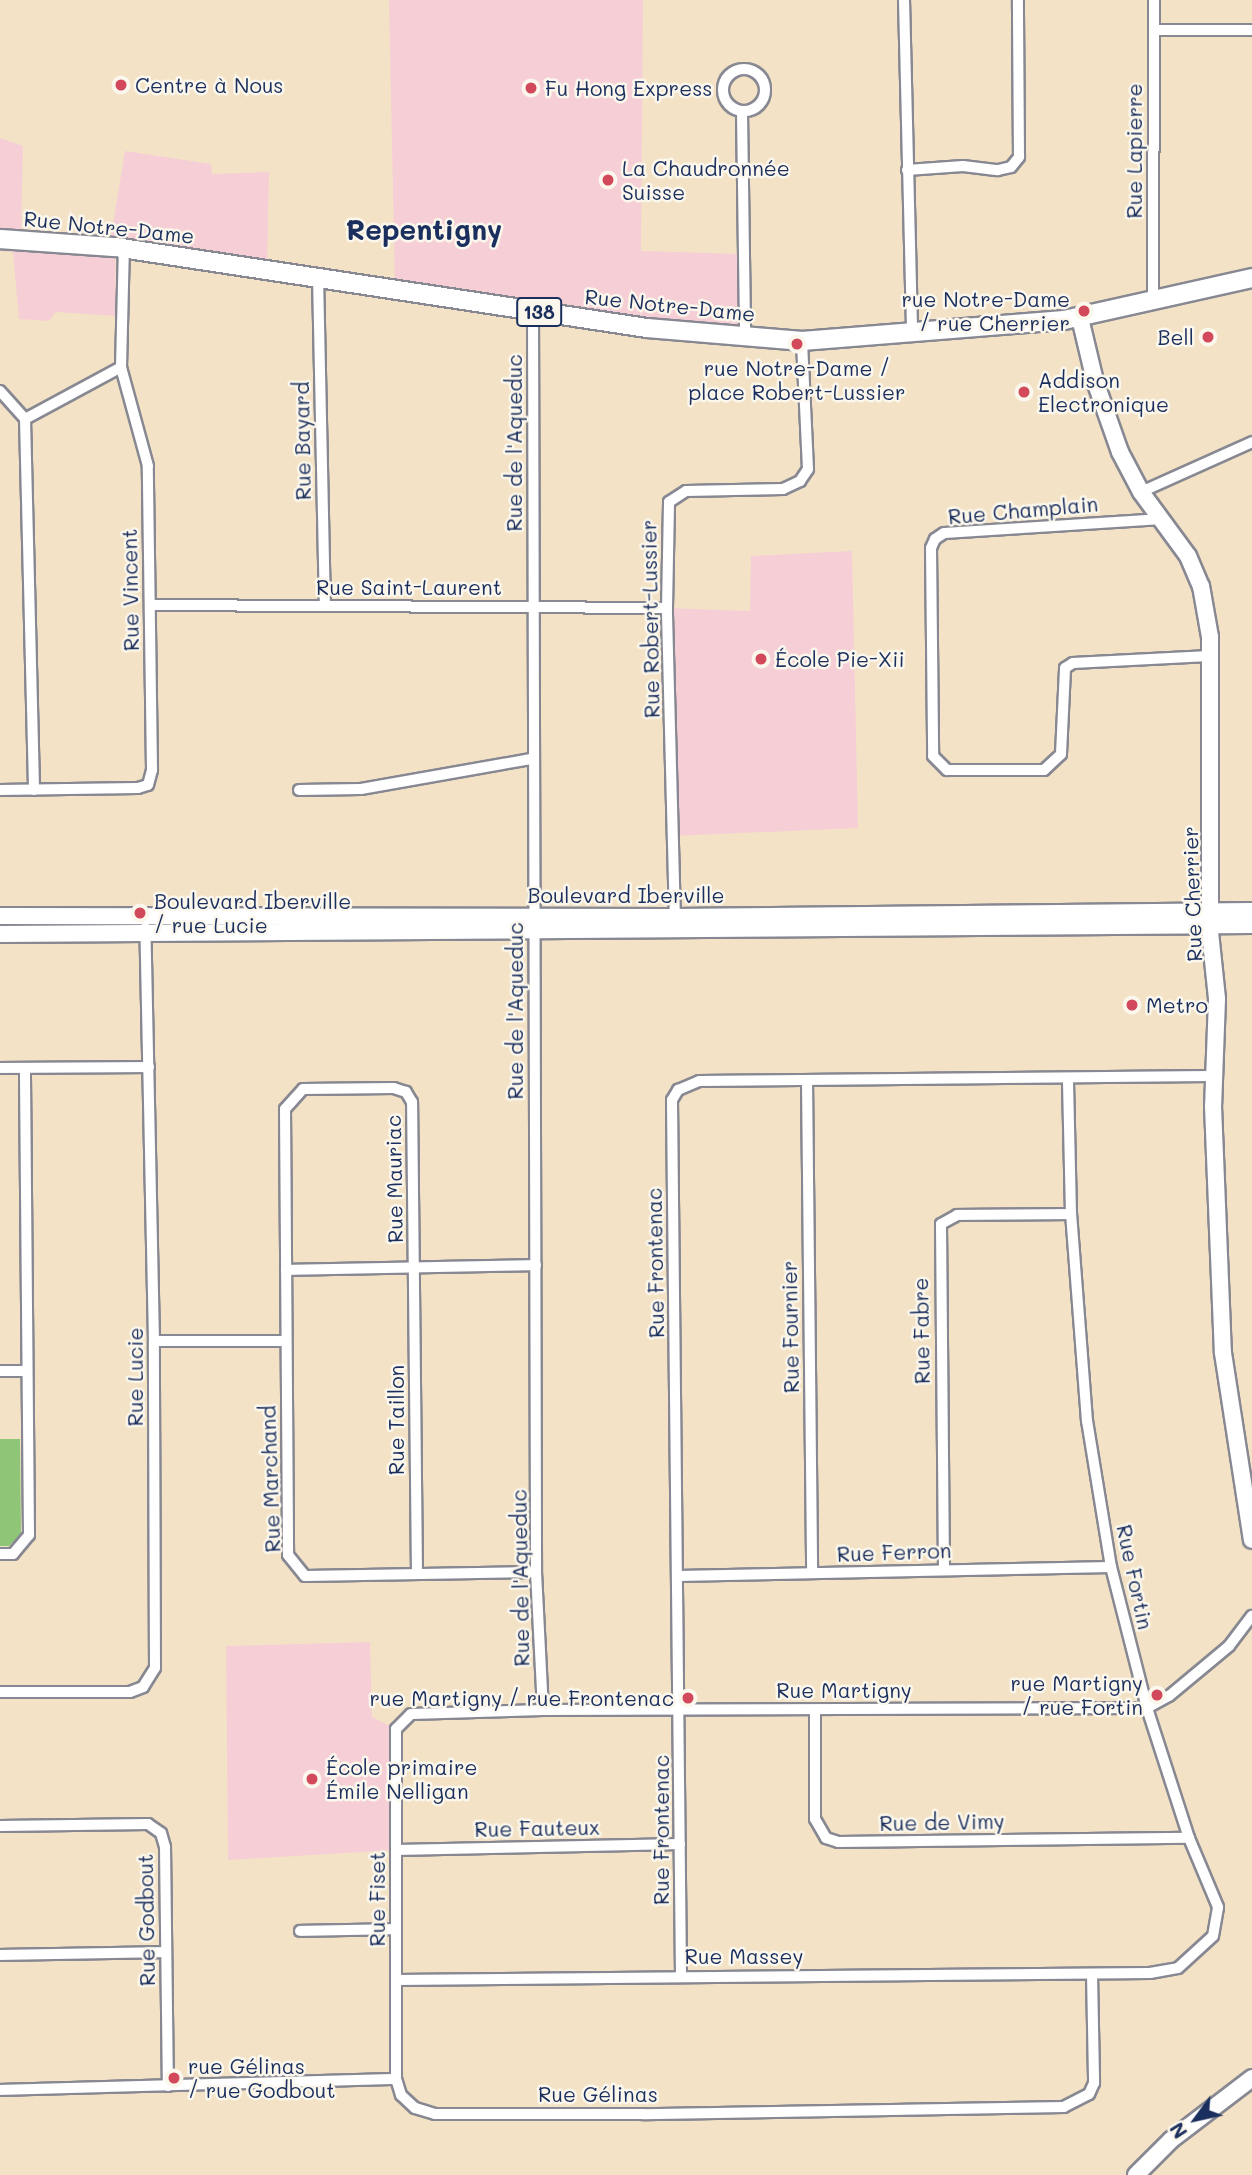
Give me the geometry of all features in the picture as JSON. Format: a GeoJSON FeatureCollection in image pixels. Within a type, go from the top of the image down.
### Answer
{"type":"FeatureCollection","features":[{"type":"Feature","properties":{"kind":"main road","name":"Rue Notre-Dame"},"geometry":{"type":"LineString","coordinates":[[0,239],[124,248],[533,311],[802,341],[912,335],[1080,317],[1252,278]]}},
{"type":"Feature","properties":{"kind":"street"},"geometry":{"type":"LineString","coordinates":[[904,0],[912,335]]}},
{"type":"Feature","properties":{"kind":"street"},"geometry":{"type":"LineString","coordinates":[[907,170],[963,166],[999,170],[1011,167],[1019,158],[1018,0]]}},
{"type":"Feature","properties":{"kind":"street","name":"Rue Lapierre"},"geometry":{"type":"LineString","coordinates":[[1153,301],[1154,0]]}},
{"type":"Feature","properties":{"kind":"street"},"geometry":{"type":"LineString","coordinates":[[1154,30],[1252,30]]}},
{"type":"Feature","properties":{"kind":"street"},"geometry":{"type":"LineString","coordinates":[[743,69],[761,77],[766,89],[761,103],[742,112],[727,102],[724,86],[729,76],[743,69]]}},
{"type":"Feature","properties":{"kind":"street"},"geometry":{"type":"LineString","coordinates":[[742,112],[745,336]]}},
{"type":"Feature","properties":{"kind":"street","name":"Rue Vincent"},"geometry":{"type":"LineString","coordinates":[[0,790],[148,785],[148,466],[121,367],[124,248]]}},
{"type":"Feature","properties":{"kind":"street","name":"Rue Bayard"},"geometry":{"type":"LineString","coordinates":[[318,276],[326,606]]}},
{"type":"Feature","properties":{"kind":"street","name":"Rue de l'Aqueduc"},"geometry":{"type":"LineString","coordinates":[[533,311],[536,1572],[543,1710]]}},
{"type":"Feature","properties":{"kind":"street","name":"Rue Cherrier"},"geometry":{"type":"LineString","coordinates":[[1080,317],[1105,415],[1141,492],[1162,519],[1202,586],[1209,656],[1211,919],[1217,999],[1214,1076],[1223,1353],[1252,1540]]}},
{"type":"Feature","properties":{"kind":"street","name":"Rue Robert-Lussier"},"geometry":{"type":"LineString","coordinates":[[675,924],[667,608],[669,502],[686,491],[783,489],[800,481],[808,469],[802,341]]}},
{"type":"Feature","properties":{"kind":"street"},"geometry":{"type":"LineString","coordinates":[[25,419],[121,367]]}},
{"type":"Feature","properties":{"kind":"street"},"geometry":{"type":"LineString","coordinates":[[0,391],[25,419],[34,790]]}},
{"type":"Feature","properties":{"kind":"street"},"geometry":{"type":"LineString","coordinates":[[1141,492],[1252,442]]}},
{"type":"Feature","properties":{"kind":"street","name":"Rue Champlain"},"geometry":{"type":"LineString","coordinates":[[1162,519],[944,534],[935,539],[931,548],[933,756],[947,770],[1044,770],[1061,754],[1065,668],[1073,663],[1209,656]]}},
{"type":"Feature","properties":{"kind":"street","name":"Rue Saint-Laurent"},"geometry":{"type":"LineString","coordinates":[[150,606],[667,608]]}},
{"type":"Feature","properties":{"kind":"street"},"geometry":{"type":"LineString","coordinates":[[299,790],[361,789],[532,759]]}},
{"type":"Feature","properties":{"kind":"street","name":"Boulevard Iberville"},"geometry":{"type":"LineString","coordinates":[[1211,919],[1252,911]]}},
{"type":"Feature","properties":{"kind":"street","name":"Boulevard Iberville"},"geometry":{"type":"LineString","coordinates":[[0,916],[144,925]]}},
{"type":"Feature","properties":{"kind":"street","name":"Boulevard Iberville"},"geometry":{"type":"LineString","coordinates":[[0,934],[144,925],[1211,919],[1252,925]]}},
{"type":"Feature","properties":{"kind":"street","name":"Rue Lucie"},"geometry":{"type":"LineString","coordinates":[[0,1692],[130,1692],[151,1679],[155,1668],[154,1341],[144,925]]}},
{"type":"Feature","properties":{"kind":"street"},"geometry":{"type":"LineString","coordinates":[[0,1068],[149,1067]]}},
{"type":"Feature","properties":{"kind":"street"},"geometry":{"type":"LineString","coordinates":[[0,1554],[13,1554],[29,1535],[25,1068]]}},
{"type":"Feature","properties":{"kind":"street","name":"Rue Frontenac"},"geometry":{"type":"LineString","coordinates":[[681,1975],[672,1100],[685,1083],[699,1081],[1068,1080],[1214,1076]]}},
{"type":"Feature","properties":{"kind":"street","name":"Rue Fournier"},"geometry":{"type":"LineString","coordinates":[[807,1080],[812,1573]]}},
{"type":"Feature","properties":{"kind":"street","name":"Rue Fortin"},"geometry":{"type":"LineString","coordinates":[[1068,1080],[1071,1214],[1087,1421],[1111,1567],[1147,1708],[1189,1838],[1218,1907],[1213,1936],[1196,1954],[1166,1972],[1092,1974]]}},
{"type":"Feature","properties":{"kind":"street","name":"Rue Mauriac"},"geometry":{"type":"LineString","coordinates":[[286,1270],[285,1109],[303,1089],[394,1088],[406,1092],[412,1102],[414,1266]]}},
{"type":"Feature","properties":{"kind":"street","name":"Rue Fabre"},"geometry":{"type":"LineString","coordinates":[[944,1569],[942,1224],[957,1215],[1071,1214]]}},
{"type":"Feature","properties":{"kind":"street"},"geometry":{"type":"LineString","coordinates":[[286,1270],[536,1265]]}},
{"type":"Feature","properties":{"kind":"street","name":"Rue Taillon"},"geometry":{"type":"LineString","coordinates":[[414,1266],[417,1573]]}},
{"type":"Feature","properties":{"kind":"street","name":"Rue Marchand"},"geometry":{"type":"LineString","coordinates":[[286,1270],[288,1555],[305,1576],[536,1572]]}},
{"type":"Feature","properties":{"kind":"street"},"geometry":{"type":"LineString","coordinates":[[154,1341],[285,1341]]}},
{"type":"Feature","properties":{"kind":"street"},"geometry":{"type":"LineString","coordinates":[[0,1371],[27,1371]]}},
{"type":"Feature","properties":{"kind":"street","name":"Rue Ferron"},"geometry":{"type":"LineString","coordinates":[[678,1576],[1111,1567]]}},
{"type":"Feature","properties":{"kind":"street"},"geometry":{"type":"LineString","coordinates":[[1147,1708],[1169,1696],[1229,1646],[1252,1616]]}},
{"type":"Feature","properties":{"kind":"street","name":"Rue Martigny"},"geometry":{"type":"LineString","coordinates":[[401,1720],[411,1714],[543,1710],[1147,1708]]}},
{"type":"Feature","properties":{"kind":"street","name":"Rue de Vimy"},"geometry":{"type":"LineString","coordinates":[[815,1710],[815,1819],[825,1838],[838,1842],[1189,1838]]}},
{"type":"Feature","properties":{"kind":"street","name":"Rue Fiset"},"geometry":{"type":"LineString","coordinates":[[397,2079],[396,1729],[401,1720]]}},
{"type":"Feature","properties":{"kind":"street","name":"Rue Godbout"},"geometry":{"type":"LineString","coordinates":[[0,1826],[136,1824],[156,1828],[165,1847],[168,2086]]}},
{"type":"Feature","properties":{"kind":"street","name":"Rue Fauteux"},"geometry":{"type":"LineString","coordinates":[[396,1850],[680,1844]]}},
{"type":"Feature","properties":{"kind":"street"},"geometry":{"type":"LineString","coordinates":[[300,1931],[396,1929]]}},
{"type":"Feature","properties":{"kind":"street"},"geometry":{"type":"LineString","coordinates":[[0,1955],[165,1952]]}},
{"type":"Feature","properties":{"kind":"street","name":"Rue Massey"},"geometry":{"type":"LineString","coordinates":[[396,1980],[681,1975],[1092,1974]]}},
{"type":"Feature","properties":{"kind":"street","name":"Rue Gélinas"},"geometry":{"type":"LineString","coordinates":[[397,2079],[401,2095],[415,2108],[435,2114],[1064,2107],[1089,2094],[1094,2083],[1092,1974]]}},
{"type":"Feature","properties":{"kind":"street"},"geometry":{"type":"LineString","coordinates":[[1136,2175],[1171,2140],[1252,2078]]}},
{"type":"Feature","properties":{"kind":"street"},"geometry":{"type":"LineString","coordinates":[[0,2090],[397,2079]]}},
{"type":"Feature","properties":{"kind":"shaded area"},"geometry":{"type":"Polygon","coordinates":[[[389,0],[643,0],[641,251],[741,254],[745,336],[395,289],[389,0]]]}},
{"type":"Feature","properties":{"kind":"shaded area"},"geometry":{"type":"Polygon","coordinates":[[[0,138],[23,146],[21,235],[110,242],[125,151],[211,164],[212,174],[269,172],[267,269],[115,248],[116,316],[56,312],[49,321],[19,319],[13,252],[0,251],[0,138]]]}},
{"type":"Feature","properties":{"kind":"shaded area","name":"École Pie-Xii"},"geometry":{"type":"Polygon","coordinates":[[[852,551],[858,828],[673,836],[667,608],[750,611],[751,556],[852,551]]]}},
{"type":"Feature","properties":{"kind":"shaded area","name":"École primaire Émile Nelligan"},"geometry":{"type":"Polygon","coordinates":[[[370,1642],[372,1717],[396,1729],[396,1850],[228,1860],[226,1646],[370,1642]]]}},
{"type":"Feature","properties":{"kind":"green space"},"geometry":{"type":"Polygon","coordinates":[[[0,1439],[20,1439],[21,1534],[9,1546],[0,1546],[0,1439]]]}},
{"type":"Feature","properties":{"kind":"place","name":"Centre à Nous"},"geometry":{"type":"Point","coordinates":[121,85]}},
{"type":"Feature","properties":{"kind":"place","name":"Fu Hong Express"},"geometry":{"type":"Point","coordinates":[531,88]}},
{"type":"Feature","properties":{"kind":"place","name":"La Chaudronnée Suisse"},"geometry":{"type":"Point","coordinates":[608,180]}},
{"type":"Feature","properties":{"kind":"place","name":"rue Notre-Dame / rue Cherrier"},"geometry":{"type":"Point","coordinates":[1084,311]}},
{"type":"Feature","properties":{"kind":"place","name":"Bell"},"geometry":{"type":"Point","coordinates":[1208,337]}},
{"type":"Feature","properties":{"kind":"place","name":"rue Notre-Dame / place Robert-Lussier"},"geometry":{"type":"Point","coordinates":[797,344]}},
{"type":"Feature","properties":{"kind":"place","name":"Addison Electronique"},"geometry":{"type":"Point","coordinates":[1024,392]}},
{"type":"Feature","properties":{"kind":"place","name":"École Pie-Xii"},"geometry":{"type":"Point","coordinates":[761,659]}},
{"type":"Feature","properties":{"kind":"place","name":"Boulevard Iberville / rue Lucie"},"geometry":{"type":"Point","coordinates":[140,913]}},
{"type":"Feature","properties":{"kind":"place","name":"Metro"},"geometry":{"type":"Point","coordinates":[1132,1005]}},
{"type":"Feature","properties":{"kind":"place","name":"rue Martigny / rue Fortin"},"geometry":{"type":"Point","coordinates":[1157,1695]}},
{"type":"Feature","properties":{"kind":"place","name":"rue Martigny / rue Frontenac"},"geometry":{"type":"Point","coordinates":[688,1698]}},
{"type":"Feature","properties":{"kind":"place","name":"École primaire Émile Nelligan"},"geometry":{"type":"Point","coordinates":[312,1779]}},
{"type":"Feature","properties":{"kind":"place","name":"rue Gélinas / rue Godbout"},"geometry":{"type":"Point","coordinates":[174,2078]}},
{"type":"Feature","properties":{"kind":"district","name":"Repentigny"},"geometry":{"type":"Point","coordinates":[424,229]}}]}
